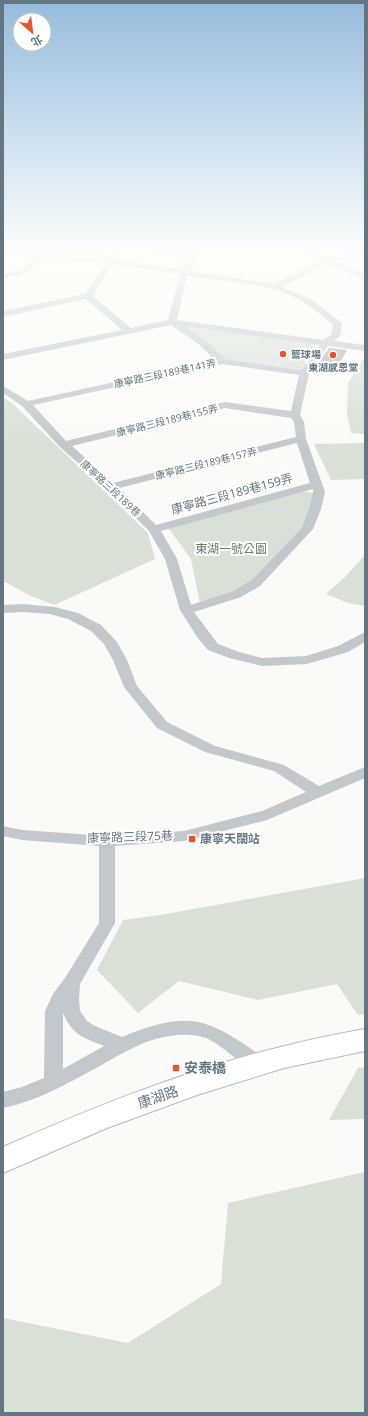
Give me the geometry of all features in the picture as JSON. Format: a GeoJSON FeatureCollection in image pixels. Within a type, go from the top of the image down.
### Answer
{"type":"FeatureCollection","features":[{"type":"Feature","properties":{"kind":"street"},"geometry":{"type":"LineString","coordinates":[[109,314],[129,331]]}},
{"type":"Feature","properties":{"kind":"street"},"geometry":{"type":"LineString","coordinates":[[172,322],[174,314]]}},
{"type":"Feature","properties":{"kind":"street"},"geometry":{"type":"LineString","coordinates":[[186,610],[230,596],[256,583],[307,529],[315,509],[319,492],[301,439],[298,422],[295,415],[304,373],[326,342],[335,336],[338,324],[327,314]]}},
{"type":"Feature","properties":{"kind":"street"},"geometry":{"type":"LineString","coordinates":[[172,322],[204,344],[222,360]]}},
{"type":"Feature","properties":{"kind":"street"},"geometry":{"type":"LineString","coordinates":[[3,357],[172,322],[365,348]]}},
{"type":"Feature","properties":{"kind":"street","name":"康寧路三段189巷141弄"},"geometry":{"type":"LineString","coordinates":[[26,404],[222,360],[304,373]]}},
{"type":"Feature","properties":{"kind":"street","name":"康寧路三段189巷"},"geometry":{"type":"LineString","coordinates":[[3,389],[26,404],[64,445],[111,487],[154,529],[171,559],[186,610],[202,634],[213,646],[234,655],[262,662],[308,660],[343,649],[365,636]]}},
{"type":"Feature","properties":{"kind":"street","name":"康寧路三段189巷155弄"},"geometry":{"type":"LineString","coordinates":[[64,445],[225,405],[295,415]]}},
{"type":"Feature","properties":{"kind":"street","name":"康寧路三段189巷157弄"},"geometry":{"type":"LineString","coordinates":[[111,487],[301,439]]}},
{"type":"Feature","properties":{"kind":"street","name":"康寧路三段189巷159弄"},"geometry":{"type":"LineString","coordinates":[[154,529],[316,485]]}},
{"type":"Feature","properties":{"kind":"street"},"geometry":{"type":"LineString","coordinates":[[3,609],[22,608],[51,610],[73,616],[96,628],[110,642],[120,660],[131,687],[162,725],[210,749],[279,768],[319,793]]}},
{"type":"Feature","properties":{"kind":"street","name":"康寧路三段75巷"},"geometry":{"type":"LineString","coordinates":[[3,831],[22,835],[107,841],[184,836],[268,815],[365,772]]}},
{"type":"Feature","properties":{"kind":"street"},"geometry":{"type":"LineString","coordinates":[[53,1083],[54,1012],[59,999],[71,983],[106,922],[107,841]]}},
{"type":"Feature","properties":{"kind":"street"},"geometry":{"type":"LineString","coordinates":[[71,983],[69,1006],[73,1020],[92,1032],[123,1045]]}},
{"type":"Feature","properties":{"kind":"street"},"geometry":{"type":"LineString","coordinates":[[3,1100],[20,1097],[53,1083],[123,1045],[161,1031],[176,1028],[192,1028],[207,1031],[221,1038],[259,1064]]}},
{"type":"Feature","properties":{"kind":"street","name":"康湖路"},"geometry":{"type":"LineString","coordinates":[[3,1160],[119,1111],[259,1064],[365,1040]]}},
{"type":"Feature","properties":{"kind":"green space"},"geometry":{"type":"Polygon","coordinates":[[[180,324],[314,344],[301,370],[225,359],[180,324]]]}},
{"type":"Feature","properties":{"kind":"green space"},"geometry":{"type":"Polygon","coordinates":[[[365,356],[365,434],[351,433],[347,414],[348,383],[365,356]]]}},
{"type":"Feature","properties":{"kind":"green space"},"geometry":{"type":"Polygon","coordinates":[[[3,397],[13,404],[148,533],[155,559],[54,605],[31,596],[3,581],[3,397]]]}},
{"type":"Feature","properties":{"kind":"green space"},"geometry":{"type":"Polygon","coordinates":[[[365,443],[365,479],[331,480],[314,444],[365,443]]]}},
{"type":"Feature","properties":{"kind":"green space","name":"東湖一號公園"},"geometry":{"type":"Polygon","coordinates":[[[300,491],[314,493],[316,515],[249,584],[200,604],[191,559],[167,526],[300,491]]]}},
{"type":"Feature","properties":{"kind":"green space"},"geometry":{"type":"Polygon","coordinates":[[[365,555],[365,606],[348,603],[326,594],[345,577],[365,555]]]}},
{"type":"Feature","properties":{"kind":"green space"},"geometry":{"type":"Polygon","coordinates":[[[365,878],[365,1014],[358,1015],[337,984],[258,1000],[179,981],[138,1013],[97,970],[123,920],[160,915],[365,878]]]}},
{"type":"Feature","properties":{"kind":"green space"},"geometry":{"type":"Polygon","coordinates":[[[365,1067],[365,1119],[329,1120],[358,1068],[365,1067]]]}},
{"type":"Feature","properties":{"kind":"green space"},"geometry":{"type":"Polygon","coordinates":[[[365,1172],[365,1413],[3,1413],[3,1318],[128,1343],[221,1284],[228,1203],[365,1172]]]}},
{"type":"Feature","properties":{"kind":"building","name":"東湖感恩堂"},"geometry":{"type":"Polygon","coordinates":[[[329,348],[347,350],[339,364],[319,362],[329,348]]]}},
{"type":"Feature","properties":{"kind":"place","name":"籃球場"},"geometry":{"type":"Point","coordinates":[283,354]}},
{"type":"Feature","properties":{"kind":"place","name":"東湖感恩堂"},"geometry":{"type":"Point","coordinates":[333,355]}},
{"type":"Feature","properties":{"kind":"place","name":"康寧天闊站"},"geometry":{"type":"Point","coordinates":[192,839]}},
{"type":"Feature","properties":{"kind":"place","name":"安泰橋"},"geometry":{"type":"Point","coordinates":[176,1068]}}]}
